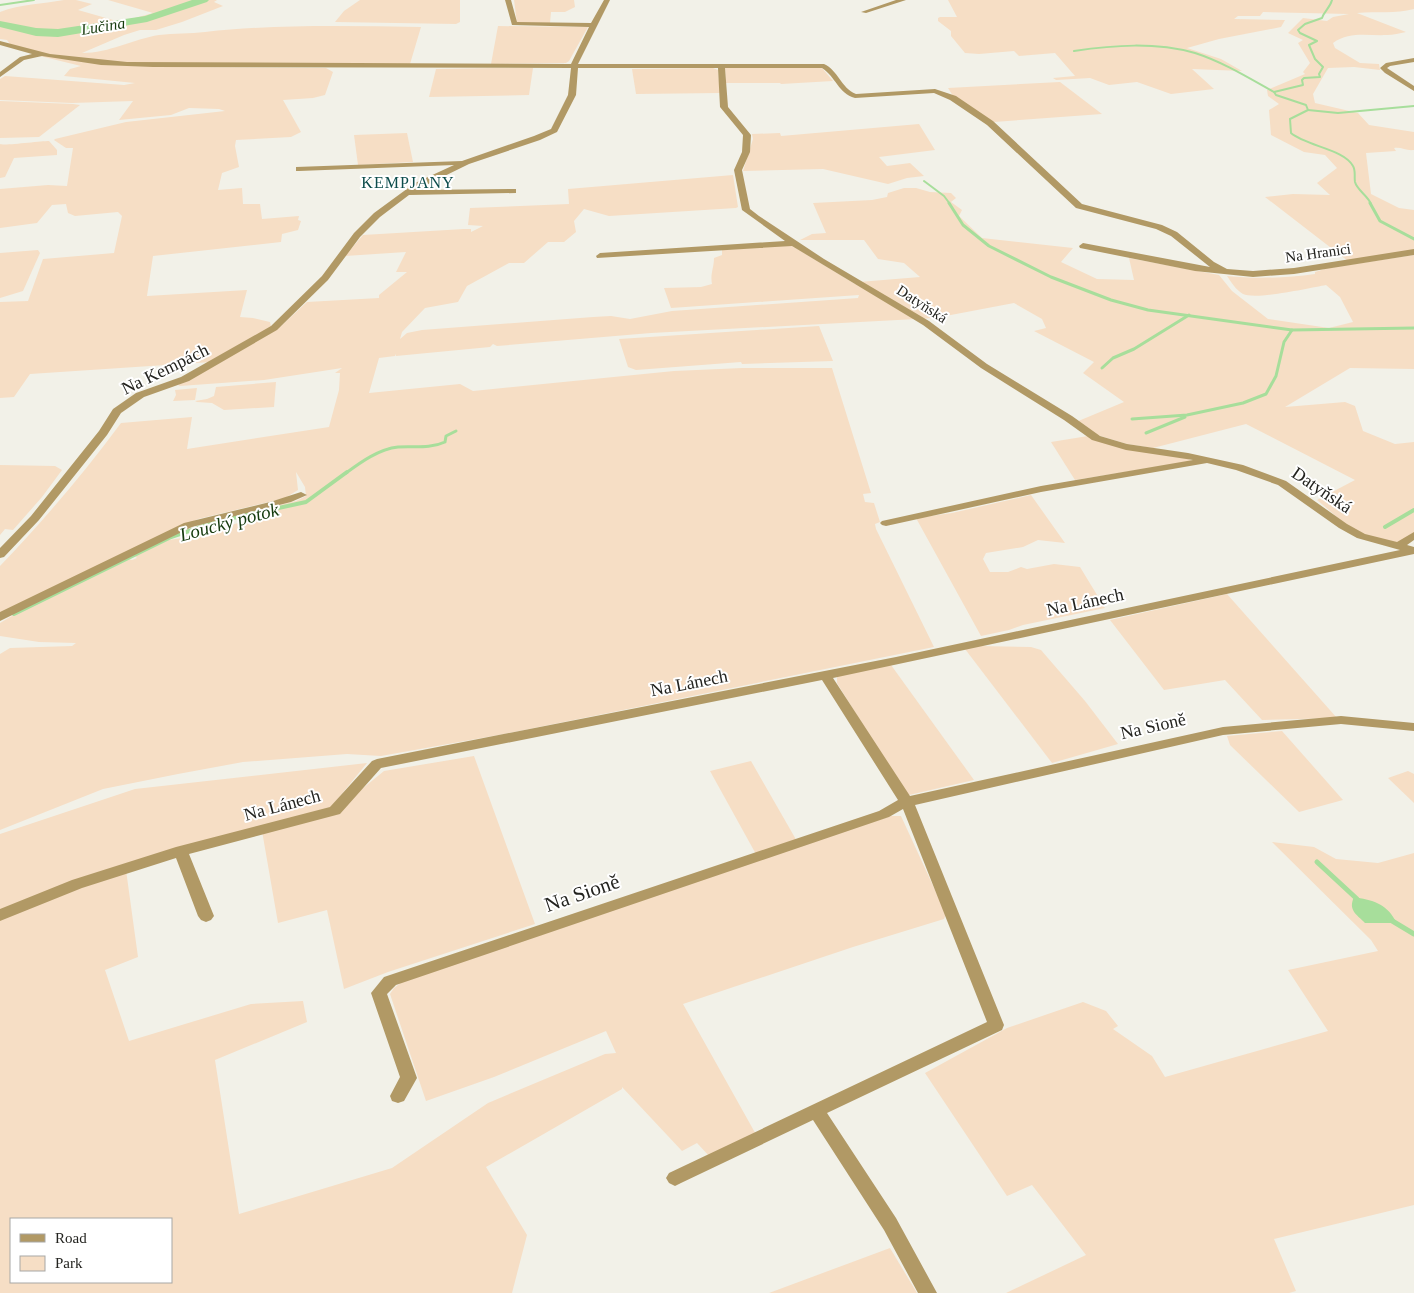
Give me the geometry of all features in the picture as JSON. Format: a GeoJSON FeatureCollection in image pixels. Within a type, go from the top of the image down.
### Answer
{"type":"FeatureCollection","features":[{"type":"Feature","properties":{"kind":"street"},"geometry":{"type":"LineString","coordinates":[[508,0],[514,24],[594,25]]}},
{"type":"Feature","properties":{"kind":"street"},"geometry":{"type":"LineString","coordinates":[[299,169],[466,162],[537,138],[554,130],[572,95],[576,57],[607,0]]}},
{"type":"Feature","properties":{"kind":"street"},"geometry":{"type":"LineString","coordinates":[[864,12],[903,0]]}},
{"type":"Feature","properties":{"kind":"street"},"geometry":{"type":"LineString","coordinates":[[0,44],[89,63],[139,65],[824,66],[831,71],[849,94],[860,97],[935,91],[946,94],[990,123],[1079,206],[1166,230],[1184,240],[1212,264],[1225,271]]}},
{"type":"Feature","properties":{"kind":"street"},"geometry":{"type":"LineString","coordinates":[[0,75],[22,58],[41,54]]}},
{"type":"Feature","properties":{"kind":"street"},"geometry":{"type":"LineString","coordinates":[[1414,60],[1388,64],[1383,68],[1414,89]]}},
{"type":"Feature","properties":{"kind":"street","name":"Datyňská"},"geometry":{"type":"LineString","coordinates":[[721,65],[724,107],[747,135],[746,152],[738,170],[746,210],[756,218],[793,243],[926,323],[984,366],[1068,418],[1096,438],[1126,447],[1239,467],[1282,483],[1343,526],[1361,536],[1413,551]]}},
{"type":"Feature","properties":{"kind":"street","name":"Na Kempách"},"geometry":{"type":"LineString","coordinates":[[0,555],[35,518],[103,433],[117,411],[140,395],[185,379],[260,337],[285,318],[325,278],[357,235],[377,215],[424,181],[466,162]]}},
{"type":"Feature","properties":{"kind":"street"},"geometry":{"type":"LineString","coordinates":[[408,193],[513,191]]}},
{"type":"Feature","properties":{"kind":"street"},"geometry":{"type":"LineString","coordinates":[[600,256],[793,243]]}},
{"type":"Feature","properties":{"kind":"street","name":"Na Hranici"},"geometry":{"type":"LineString","coordinates":[[1083,246],[1195,268],[1252,274],[1288,272],[1414,252]]}},
{"type":"Feature","properties":{"kind":"street","name":"Datyňská"},"geometry":{"type":"LineString","coordinates":[[886,523],[1041,490],[1210,461]]}},
{"type":"Feature","properties":{"kind":"street"},"geometry":{"type":"LineString","coordinates":[[0,617],[188,525],[301,495]]}},
{"type":"Feature","properties":{"kind":"street"},"geometry":{"type":"LineString","coordinates":[[1398,547],[1414,535]]}},
{"type":"Feature","properties":{"kind":"street","name":"Na Lánech"},"geometry":{"type":"LineString","coordinates":[[0,915],[76,884],[181,851],[335,811],[377,764],[826,675],[1413,551]]}},
{"type":"Feature","properties":{"kind":"street"},"geometry":{"type":"LineString","coordinates":[[675,1178],[996,1025],[905,802],[826,675]]}},
{"type":"Feature","properties":{"kind":"street","name":"Na Sioně"},"geometry":{"type":"LineString","coordinates":[[398,1096],[409,1078],[379,993],[390,981],[884,814],[905,802],[1223,731],[1341,720],[1414,727]]}},
{"type":"Feature","properties":{"kind":"street"},"geometry":{"type":"LineString","coordinates":[[181,851],[206,916]]}},
{"type":"Feature","properties":{"kind":"street"},"geometry":{"type":"LineString","coordinates":[[816,1111],[890,1224],[928,1293]]}},
{"type":"Feature","properties":{"kind":"green space"},"geometry":{"type":"Polygon","coordinates":[[[64,0],[76,0],[92,4],[78,10],[120,22],[153,13],[108,0],[217,0],[214,2],[223,6],[156,30],[140,30],[124,35],[82,53],[102,51],[165,34],[286,27],[421,27],[410,64],[193,67],[326,68],[333,72],[325,95],[313,98],[283,100],[301,132],[291,137],[236,140],[235,146],[239,167],[222,173],[218,190],[242,188],[243,204],[260,204],[262,219],[299,216],[298,220],[301,221],[298,230],[282,234],[281,242],[153,256],[147,296],[247,290],[240,317],[270,322],[271,327],[281,326],[307,302],[379,298],[379,295],[407,272],[396,272],[406,252],[345,256],[363,235],[464,229],[471,229],[471,232],[483,226],[468,225],[470,208],[569,204],[568,189],[733,175],[738,207],[736,208],[609,216],[584,209],[574,221],[576,232],[564,242],[548,242],[524,263],[509,263],[467,286],[458,302],[425,308],[402,332],[400,339],[407,333],[422,330],[611,316],[630,319],[672,311],[858,298],[859,295],[671,308],[664,288],[701,287],[712,284],[711,277],[714,258],[722,255],[722,250],[791,245],[855,284],[859,282],[920,277],[904,263],[878,259],[864,240],[800,240],[812,234],[826,233],[813,203],[872,200],[887,197],[888,193],[904,188],[951,193],[956,198],[951,202],[962,210],[959,216],[982,238],[1073,248],[1061,262],[1097,279],[1134,280],[1129,258],[1219,275],[1232,291],[1268,319],[1329,328],[1353,322],[1340,297],[1326,285],[1259,296],[1243,294],[1227,276],[1260,278],[1315,274],[1315,272],[1328,268],[1414,255],[1414,369],[1350,368],[1285,407],[1345,402],[1355,406],[1363,431],[1395,444],[1414,442],[1414,535],[1398,547],[1351,529],[1317,500],[1355,480],[1246,424],[1153,448],[1127,444],[1097,435],[1076,422],[1124,402],[1083,373],[1094,362],[1034,331],[1046,328],[1042,319],[1014,303],[935,318],[651,333],[497,346],[493,344],[490,347],[396,356],[396,354],[395,356],[379,358],[369,393],[460,384],[473,391],[674,371],[742,368],[832,368],[871,493],[863,494],[865,502],[874,503],[880,522],[875,524],[876,529],[934,647],[504,734],[381,756],[347,754],[243,762],[178,774],[103,789],[0,830],[0,654],[10,648],[72,646],[76,643],[39,642],[0,636],[0,623],[128,559],[137,558],[134,555],[168,540],[183,538],[242,522],[268,508],[296,501],[306,496],[305,487],[296,472],[298,490],[285,498],[198,519],[0,615],[0,566],[63,496],[121,423],[192,417],[187,449],[329,427],[339,390],[340,373],[335,373],[342,368],[264,380],[180,386],[178,385],[211,362],[30,374],[14,397],[0,398],[0,302],[28,301],[43,259],[114,253],[122,216],[118,212],[75,216],[68,213],[66,204],[52,205],[37,223],[0,228],[0,189],[48,185],[67,186],[73,148],[66,148],[55,139],[126,122],[225,111],[189,108],[171,115],[119,120],[133,101],[72,103],[0,100],[0,79],[5,76],[124,85],[135,83],[64,76],[70,69],[81,66],[40,56],[10,44],[7,40],[0,39],[0,12],[64,0]]]}},
{"type":"Feature","properties":{"kind":"green space"},"geometry":{"type":"Polygon","coordinates":[[[360,0],[460,0],[460,22],[456,24],[335,22],[344,11],[360,0]]]}},
{"type":"Feature","properties":{"kind":"green space"},"geometry":{"type":"Polygon","coordinates":[[[514,0],[574,0],[575,7],[565,12],[551,12],[550,23],[517,23],[514,0]]]}},
{"type":"Feature","properties":{"kind":"green space"},"geometry":{"type":"Polygon","coordinates":[[[948,0],[1414,0],[1414,9],[1357,13],[1406,32],[1389,35],[1352,35],[1333,43],[1335,48],[1360,63],[1379,64],[1380,70],[1354,67],[1328,68],[1313,94],[1315,103],[1358,113],[1369,125],[1414,132],[1414,150],[1394,148],[1396,151],[1366,153],[1371,194],[1399,208],[1414,210],[1414,252],[1348,261],[1265,197],[1293,194],[1330,195],[1317,183],[1337,168],[1325,155],[1304,152],[1271,135],[1269,110],[1279,104],[1268,96],[1267,90],[1305,74],[1303,72],[1310,63],[1298,43],[1303,40],[1288,33],[1303,18],[1327,21],[1333,17],[1349,14],[1263,12],[1260,16],[1238,16],[1234,19],[1285,20],[1281,27],[1219,39],[1187,48],[1221,59],[1242,71],[1192,69],[1214,89],[1171,94],[1137,82],[1109,85],[1090,78],[1056,80],[1053,78],[1075,76],[1055,53],[1019,56],[1014,51],[979,54],[965,53],[951,36],[951,31],[938,21],[940,17],[957,17],[948,0]]]}},
{"type":"Feature","properties":{"kind":"green space"},"geometry":{"type":"Polygon","coordinates":[[[498,26],[588,27],[569,61],[566,63],[491,64],[498,26]]]}},
{"type":"Feature","properties":{"kind":"green space"},"geometry":{"type":"Polygon","coordinates":[[[818,67],[822,68],[833,81],[781,84],[726,83],[725,68],[818,67]]]}},
{"type":"Feature","properties":{"kind":"green space"},"geometry":{"type":"Polygon","coordinates":[[[533,68],[529,95],[429,97],[436,69],[533,68]]]}},
{"type":"Feature","properties":{"kind":"green space"},"geometry":{"type":"Polygon","coordinates":[[[713,68],[718,70],[720,93],[636,94],[632,69],[713,68]]]}},
{"type":"Feature","properties":{"kind":"green space"},"geometry":{"type":"Polygon","coordinates":[[[1060,82],[1102,114],[994,122],[953,96],[948,88],[1060,82]]]}},
{"type":"Feature","properties":{"kind":"green space"},"geometry":{"type":"Polygon","coordinates":[[[0,101],[80,105],[39,137],[0,138],[0,101]]]}},
{"type":"Feature","properties":{"kind":"green space"},"geometry":{"type":"Polygon","coordinates":[[[919,124],[935,150],[879,157],[887,166],[910,163],[924,176],[907,178],[888,184],[823,169],[743,171],[753,139],[752,134],[780,133],[781,136],[919,124]]]}},
{"type":"Feature","properties":{"kind":"green space"},"geometry":{"type":"Polygon","coordinates":[[[407,133],[413,162],[358,165],[354,135],[407,133]]]}},
{"type":"Feature","properties":{"kind":"green space"},"geometry":{"type":"Polygon","coordinates":[[[49,141],[57,150],[57,155],[14,158],[5,177],[0,178],[0,144],[49,141]]]}},
{"type":"Feature","properties":{"kind":"green space"},"geometry":{"type":"Polygon","coordinates":[[[38,250],[40,253],[23,291],[0,298],[0,253],[38,250]]]}},
{"type":"Feature","properties":{"kind":"green space"},"geometry":{"type":"Polygon","coordinates":[[[819,326],[833,361],[742,364],[741,362],[636,370],[628,367],[619,339],[819,326]]]}},
{"type":"Feature","properties":{"kind":"green space"},"geometry":{"type":"Polygon","coordinates":[[[276,382],[274,407],[224,410],[212,403],[195,401],[214,396],[216,387],[276,382]]]}},
{"type":"Feature","properties":{"kind":"green space"},"geometry":{"type":"Polygon","coordinates":[[[197,388],[195,400],[173,401],[176,395],[175,390],[197,388]]]}},
{"type":"Feature","properties":{"kind":"green space"},"geometry":{"type":"Polygon","coordinates":[[[1088,436],[1181,456],[1193,461],[1075,480],[1051,442],[1088,436]]]}},
{"type":"Feature","properties":{"kind":"green space"},"geometry":{"type":"Polygon","coordinates":[[[0,465],[55,466],[62,470],[42,497],[13,530],[5,529],[0,535],[0,465]]]}},
{"type":"Feature","properties":{"kind":"green space"},"geometry":{"type":"Polygon","coordinates":[[[1031,495],[1065,543],[1038,540],[1023,547],[986,553],[983,559],[990,572],[1008,572],[1021,567],[1027,569],[1054,564],[1080,567],[1105,608],[981,636],[916,518],[952,513],[1031,495]]]}},
{"type":"Feature","properties":{"kind":"green space"},"geometry":{"type":"Polygon","coordinates":[[[1227,594],[1337,718],[1262,720],[1225,680],[1164,690],[1110,620],[1227,594]]]}},
{"type":"Feature","properties":{"kind":"green space"},"geometry":{"type":"Polygon","coordinates":[[[978,646],[1031,647],[1041,650],[1085,701],[1118,744],[1052,763],[965,649],[978,646]]]}},
{"type":"Feature","properties":{"kind":"green space"},"geometry":{"type":"Polygon","coordinates":[[[891,665],[974,780],[909,795],[904,792],[837,683],[837,676],[891,665]]]}},
{"type":"Feature","properties":{"kind":"green space"},"geometry":{"type":"Polygon","coordinates":[[[1282,731],[1343,800],[1299,812],[1230,745],[1227,736],[1282,731]]]}},
{"type":"Feature","properties":{"kind":"green space"},"geometry":{"type":"Polygon","coordinates":[[[474,756],[535,924],[388,972],[344,989],[327,910],[278,923],[262,831],[126,870],[138,957],[105,970],[129,1041],[251,1004],[303,1001],[307,1022],[215,1060],[239,1214],[392,1168],[488,1103],[605,1054],[616,1053],[606,1031],[494,1077],[426,1101],[390,994],[402,982],[762,857],[891,816],[901,816],[946,914],[944,919],[853,947],[683,1004],[758,1138],[710,1157],[697,1143],[682,1151],[622,1087],[622,1089],[486,1167],[527,1235],[512,1293],[0,1293],[0,834],[135,789],[367,763],[327,812],[335,811],[384,771],[474,756]]]}},
{"type":"Feature","properties":{"kind":"green space"},"geometry":{"type":"Polygon","coordinates":[[[751,761],[798,843],[757,856],[710,771],[751,761]]]}},
{"type":"Feature","properties":{"kind":"green space"},"geometry":{"type":"Polygon","coordinates":[[[1408,771],[1414,774],[1414,803],[1388,778],[1408,771]]]}},
{"type":"Feature","properties":{"kind":"green space"},"geometry":{"type":"Polygon","coordinates":[[[1272,842],[1314,847],[1336,859],[1378,863],[1414,853],[1414,1205],[1274,1239],[1296,1291],[1289,1293],[1006,1293],[1086,1255],[1032,1185],[1007,1196],[925,1073],[1007,1028],[1083,1002],[1106,1011],[1118,1026],[1113,1029],[1152,1056],[1165,1077],[1328,1031],[1288,970],[1378,951],[1371,940],[1272,842]]]}},
{"type":"Feature","properties":{"kind":"green space"},"geometry":{"type":"Polygon","coordinates":[[[890,1248],[917,1293],[769,1293],[890,1248]]]}},
{"type":"Feature","properties":{"kind":"shaded area"},"geometry":{"type":"Polygon","coordinates":[[[1354,897],[1378,903],[1395,920],[1390,923],[1365,923],[1352,909],[1354,897]]]}},
{"type":"Feature","properties":{"kind":"waterway"},"geometry":{"type":"LineString","coordinates":[[0,5],[34,0]]}},
{"type":"Feature","properties":{"kind":"waterway","name":"Lučina"},"geometry":{"type":"LineString","coordinates":[[0,24],[36,32],[58,33],[147,19],[203,0]]}},
{"type":"Feature","properties":{"kind":"waterway"},"geometry":{"type":"LineString","coordinates":[[1274,92],[1303,85],[1302,80],[1304,78],[1320,77],[1319,74],[1323,67],[1315,59],[1309,45],[1317,41],[1300,33],[1298,30],[1305,24],[1322,18],[1332,0]]}},
{"type":"Feature","properties":{"kind":"waterway"},"geometry":{"type":"LineString","coordinates":[[1074,51],[1104,47],[1150,46],[1195,53],[1216,61],[1274,92]]}},
{"type":"Feature","properties":{"kind":"waterway"},"geometry":{"type":"LineString","coordinates":[[1274,92],[1276,95],[1306,105],[1308,110]]}},
{"type":"Feature","properties":{"kind":"waterway"},"geometry":{"type":"LineString","coordinates":[[1308,110],[1338,113],[1414,106]]}},
{"type":"Feature","properties":{"kind":"waterway"},"geometry":{"type":"LineString","coordinates":[[1308,110],[1290,119],[1291,133],[1348,160],[1354,168],[1356,185],[1371,204]]}},
{"type":"Feature","properties":{"kind":"waterway"},"geometry":{"type":"LineString","coordinates":[[924,181],[944,196],[950,204]]}},
{"type":"Feature","properties":{"kind":"waterway"},"geometry":{"type":"LineString","coordinates":[[949,203],[963,225],[989,246],[1051,277],[1111,300],[1148,310],[1188,316]]}},
{"type":"Feature","properties":{"kind":"waterway"},"geometry":{"type":"LineString","coordinates":[[1370,203],[1380,221],[1414,239]]}},
{"type":"Feature","properties":{"kind":"waterway"},"geometry":{"type":"LineString","coordinates":[[1102,368],[1113,358],[1134,349],[1188,316]]}},
{"type":"Feature","properties":{"kind":"waterway"},"geometry":{"type":"LineString","coordinates":[[1188,316],[1292,330]]}},
{"type":"Feature","properties":{"kind":"waterway"},"geometry":{"type":"LineString","coordinates":[[1292,330],[1414,328]]}},
{"type":"Feature","properties":{"kind":"waterway"},"geometry":{"type":"LineString","coordinates":[[1132,419],[1187,415],[1243,403],[1266,394],[1276,376],[1284,342],[1292,330]]}},
{"type":"Feature","properties":{"kind":"waterway"},"geometry":{"type":"LineString","coordinates":[[1146,433],[1185,417]]}},
{"type":"Feature","properties":{"kind":"waterway","name":"Loucký potok"},"geometry":{"type":"LineString","coordinates":[[346,473],[364,460],[384,450],[439,444],[445,442],[446,436],[456,431]]}},
{"type":"Feature","properties":{"kind":"waterway","name":"Loucký potok"},"geometry":{"type":"LineString","coordinates":[[14,614],[171,537],[219,521],[306,502],[347,472]]}},
{"type":"Feature","properties":{"kind":"waterway"},"geometry":{"type":"LineString","coordinates":[[1385,527],[1414,510]]}},
{"type":"Feature","properties":{"kind":"waterway"},"geometry":{"type":"LineString","coordinates":[[1317,862],[1357,899]]}},
{"type":"Feature","properties":{"kind":"waterway"},"geometry":{"type":"LineString","coordinates":[[1389,919],[1414,934]]}},
{"type":"Feature","properties":{"kind":"district","name":"KEMPJANY"},"geometry":{"type":"Point","coordinates":[408,182]}}]}
